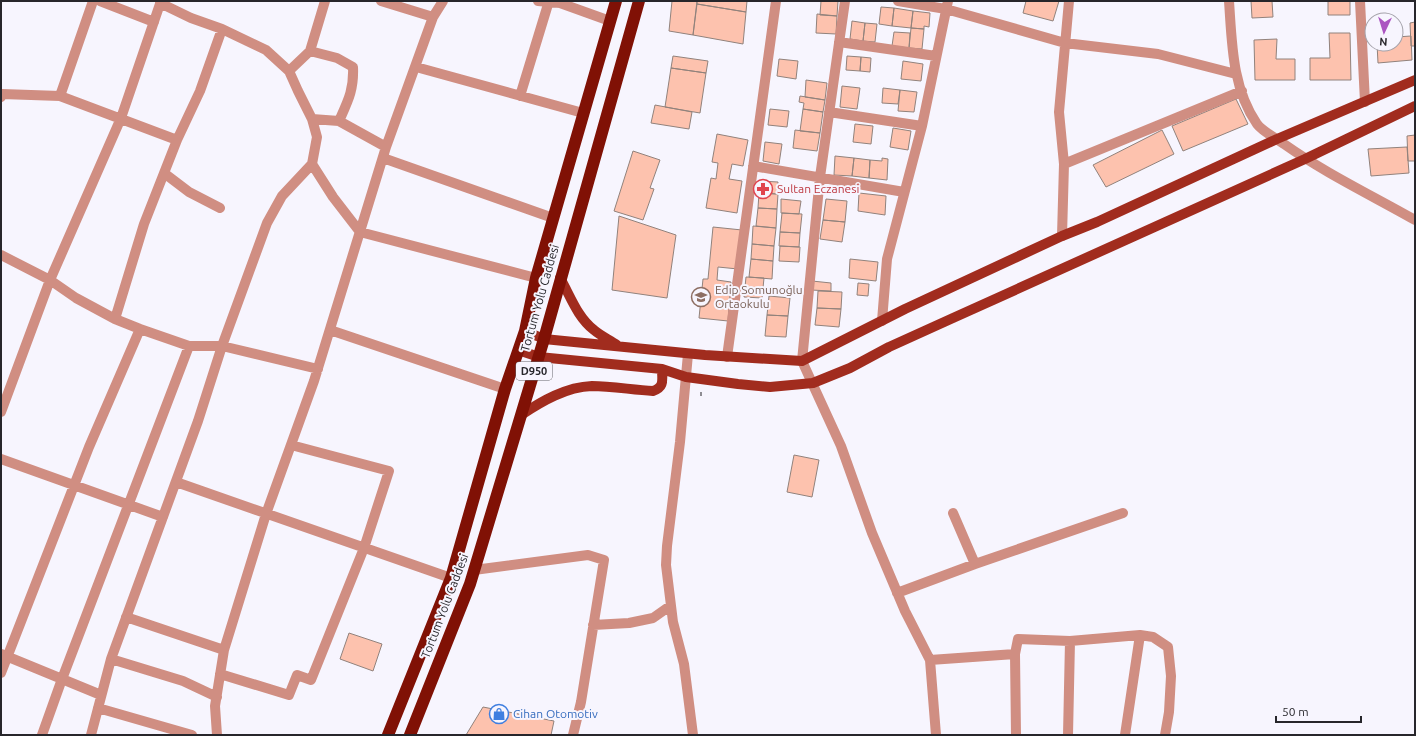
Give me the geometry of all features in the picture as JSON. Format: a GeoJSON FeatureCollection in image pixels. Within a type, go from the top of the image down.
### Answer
{"type":"FeatureCollection","features":[{"type":"Feature","properties":{"kind":"highway","name":"Tortum Yolu Caddesi"},"geometry":{"type":"LineString","coordinates":[[388,735],[451,578],[505,389],[525,331],[536,278],[616,1]]}},
{"type":"Feature","properties":{"kind":"highway","name":"Tortum Yolu Caddesi"},"geometry":{"type":"LineString","coordinates":[[410,735],[470,584],[539,357],[638,1]]}},
{"type":"Feature","properties":{"kind":"main road"},"geometry":{"type":"LineString","coordinates":[[525,331],[544,339],[688,354],[802,361],[882,321],[1062,236],[1097,222],[1277,139],[1415,80]]}},
{"type":"Feature","properties":{"kind":"main road"},"geometry":{"type":"LineString","coordinates":[[518,350],[539,357],[662,369],[686,377],[770,387],[813,383],[850,368],[889,347],[1305,159],[1415,106]]}},
{"type":"Feature","properties":{"kind":"main road"},"geometry":{"type":"LineString","coordinates":[[560,278],[578,312],[593,330],[621,347]]}},
{"type":"Feature","properties":{"kind":"main road"},"geometry":{"type":"LineString","coordinates":[[521,415],[541,402],[561,393],[584,388],[600,387],[653,391],[662,386],[662,369]]}},
{"type":"Feature","properties":{"kind":"street"},"geometry":{"type":"LineString","coordinates":[[60,96],[94,1]]}},
{"type":"Feature","properties":{"kind":"street"},"geometry":{"type":"LineString","coordinates":[[100,1],[154,22]]}},
{"type":"Feature","properties":{"kind":"street"},"geometry":{"type":"LineString","coordinates":[[289,71],[310,51],[324,1]]}},
{"type":"Feature","properties":{"kind":"street"},"geometry":{"type":"LineString","coordinates":[[381,1],[433,17]]}},
{"type":"Feature","properties":{"kind":"street"},"geometry":{"type":"LineString","coordinates":[[217,735],[215,706],[224,650],[266,514],[318,369],[386,147],[433,17],[444,1]]}},
{"type":"Feature","properties":{"kind":"street"},"geometry":{"type":"LineString","coordinates":[[538,1],[560,3],[610,21]]}},
{"type":"Feature","properties":{"kind":"street"},"geometry":{"type":"LineString","coordinates":[[727,357],[776,1]]}},
{"type":"Feature","properties":{"kind":"street"},"geometry":{"type":"LineString","coordinates":[[845,1],[820,177],[802,361],[841,446],[872,533],[897,593],[930,660],[936,735]]}},
{"type":"Feature","properties":{"kind":"street"},"geometry":{"type":"LineString","coordinates":[[898,1],[947,5],[1065,43],[1158,54],[1236,74]]}},
{"type":"Feature","properties":{"kind":"street"},"geometry":{"type":"LineString","coordinates":[[1062,236],[1064,164],[1059,112],[1069,1]]}},
{"type":"Feature","properties":{"kind":"street"},"geometry":{"type":"LineString","coordinates":[[1229,1],[1236,74],[1242,91],[1258,125],[1305,159],[1415,220]]}},
{"type":"Feature","properties":{"kind":"street"},"geometry":{"type":"LineString","coordinates":[[1360,1],[1365,102]]}},
{"type":"Feature","properties":{"kind":"street"},"geometry":{"type":"LineString","coordinates":[[1,412],[50,280],[121,118],[160,2],[191,18],[222,29],[266,50],[289,71],[312,119],[317,137],[312,164],[282,196],[267,223],[222,346],[198,421],[111,659],[90,735]]}},
{"type":"Feature","properties":{"kind":"street"},"geometry":{"type":"LineString","coordinates":[[520,96],[549,2]]}},
{"type":"Feature","properties":{"kind":"street"},"geometry":{"type":"LineString","coordinates":[[882,321],[887,259],[922,126],[947,5]]}},
{"type":"Feature","properties":{"kind":"street"},"geometry":{"type":"LineString","coordinates":[[115,319],[144,224],[177,140],[200,91],[222,29]]}},
{"type":"Feature","properties":{"kind":"street"},"geometry":{"type":"LineString","coordinates":[[839,42],[936,56]]}},
{"type":"Feature","properties":{"kind":"street"},"geometry":{"type":"LineString","coordinates":[[310,51],[337,58],[353,67],[354,81],[339,121]]}},
{"type":"Feature","properties":{"kind":"street"},"geometry":{"type":"LineString","coordinates":[[416,67],[583,113]]}},
{"type":"Feature","properties":{"kind":"street"},"geometry":{"type":"LineString","coordinates":[[1064,164],[1242,91]]}},
{"type":"Feature","properties":{"kind":"street"},"geometry":{"type":"LineString","coordinates":[[1,94],[60,96],[177,140]]}},
{"type":"Feature","properties":{"kind":"street"},"geometry":{"type":"LineString","coordinates":[[829,112],[922,126]]}},
{"type":"Feature","properties":{"kind":"street"},"geometry":{"type":"LineString","coordinates":[[312,119],[339,121],[386,147]]}},
{"type":"Feature","properties":{"kind":"street"},"geometry":{"type":"LineString","coordinates":[[383,158],[553,218]]}},
{"type":"Feature","properties":{"kind":"street"},"geometry":{"type":"LineString","coordinates":[[312,164],[333,197],[360,232],[536,278]]}},
{"type":"Feature","properties":{"kind":"street"},"geometry":{"type":"LineString","coordinates":[[753,166],[904,192]]}},
{"type":"Feature","properties":{"kind":"street"},"geometry":{"type":"LineString","coordinates":[[164,173],[189,192],[220,208]]}},
{"type":"Feature","properties":{"kind":"street"},"geometry":{"type":"LineString","coordinates":[[1,255],[50,280],[76,298],[115,319],[140,329],[189,346],[222,346],[318,369]]}},
{"type":"Feature","properties":{"kind":"street"},"geometry":{"type":"LineString","coordinates":[[1,673],[4,655],[89,447],[140,329]]}},
{"type":"Feature","properties":{"kind":"street"},"geometry":{"type":"LineString","coordinates":[[330,330],[505,389]]}},
{"type":"Feature","properties":{"kind":"street"},"geometry":{"type":"LineString","coordinates":[[42,735],[189,346]]}},
{"type":"Feature","properties":{"kind":"street"},"geometry":{"type":"LineString","coordinates":[[688,354],[666,565],[670,606],[684,664],[693,735]]}},
{"type":"Feature","properties":{"kind":"street"},"geometry":{"type":"LineString","coordinates":[[220,674],[289,695],[297,675],[311,680],[364,548],[389,471],[291,445]]}},
{"type":"Feature","properties":{"kind":"street"},"geometry":{"type":"LineString","coordinates":[[1,459],[163,517]]}},
{"type":"Feature","properties":{"kind":"street"},"geometry":{"type":"LineString","coordinates":[[176,482],[451,578]]}},
{"type":"Feature","properties":{"kind":"street"},"geometry":{"type":"LineString","coordinates":[[953,513],[975,564]]}},
{"type":"Feature","properties":{"kind":"street"},"geometry":{"type":"LineString","coordinates":[[897,593],[975,564],[1123,513]]}},
{"type":"Feature","properties":{"kind":"street"},"geometry":{"type":"LineString","coordinates":[[474,570],[588,555],[604,560],[581,702],[573,735]]}},
{"type":"Feature","properties":{"kind":"street"},"geometry":{"type":"LineString","coordinates":[[594,625],[629,623],[653,618],[670,606]]}},
{"type":"Feature","properties":{"kind":"street"},"geometry":{"type":"LineString","coordinates":[[126,617],[224,650]]}},
{"type":"Feature","properties":{"kind":"street"},"geometry":{"type":"LineString","coordinates":[[1125,735],[1140,635]]}},
{"type":"Feature","properties":{"kind":"street"},"geometry":{"type":"LineString","coordinates":[[1016,735],[1015,654],[1018,639],[1070,641],[1140,635],[1153,637],[1168,648],[1171,676],[1169,712],[1165,735]]}},
{"type":"Feature","properties":{"kind":"street"},"geometry":{"type":"LineString","coordinates":[[1068,735],[1070,641]]}},
{"type":"Feature","properties":{"kind":"street"},"geometry":{"type":"LineString","coordinates":[[930,660],[1015,654]]}},
{"type":"Feature","properties":{"kind":"street"},"geometry":{"type":"LineString","coordinates":[[4,655],[101,695]]}},
{"type":"Feature","properties":{"kind":"street"},"geometry":{"type":"LineString","coordinates":[[111,659],[182,681],[217,697]]}},
{"type":"Feature","properties":{"kind":"street"},"geometry":{"type":"LineString","coordinates":[[98,708],[192,735]]}},
{"type":"Feature","properties":{"kind":"building"},"geometry":{"type":"Polygon","coordinates":[[[672,1],[697,1],[693,35],[669,31],[672,1]]]}},
{"type":"Feature","properties":{"kind":"building"},"geometry":{"type":"Polygon","coordinates":[[[697,1],[747,1],[746,12],[697,4],[697,1]]]}},
{"type":"Feature","properties":{"kind":"building"},"geometry":{"type":"Polygon","coordinates":[[[821,1],[838,1],[837,16],[820,15],[821,1]]]}},
{"type":"Feature","properties":{"kind":"building"},"geometry":{"type":"Polygon","coordinates":[[[1026,1],[1059,1],[1053,21],[1023,13],[1026,1]]]}},
{"type":"Feature","properties":{"kind":"building"},"geometry":{"type":"Polygon","coordinates":[[[1251,1],[1272,1],[1273,17],[1252,18],[1251,1]]]}},
{"type":"Feature","properties":{"kind":"building"},"geometry":{"type":"Polygon","coordinates":[[[1328,1],[1350,1],[1350,15],[1328,15],[1328,1]]]}},
{"type":"Feature","properties":{"kind":"building"},"geometry":{"type":"Polygon","coordinates":[[[697,4],[746,12],[743,44],[693,35],[697,4]]]}},
{"type":"Feature","properties":{"kind":"building"},"geometry":{"type":"Polygon","coordinates":[[[881,7],[894,8],[892,26],[879,24],[881,7]]]}},
{"type":"Feature","properties":{"kind":"building"},"geometry":{"type":"Polygon","coordinates":[[[894,8],[913,11],[911,28],[892,26],[894,8]]]}},
{"type":"Feature","properties":{"kind":"building"},"geometry":{"type":"Polygon","coordinates":[[[913,11],[930,13],[929,27],[924,26],[924,29],[911,28],[913,11]]]}},
{"type":"Feature","properties":{"kind":"building"},"geometry":{"type":"Polygon","coordinates":[[[817,14],[837,16],[836,34],[816,33],[817,14]]]}},
{"type":"Feature","properties":{"kind":"building"},"geometry":{"type":"Polygon","coordinates":[[[852,21],[865,23],[863,41],[850,39],[852,21]]]}},
{"type":"Feature","properties":{"kind":"building"},"geometry":{"type":"Polygon","coordinates":[[[1415,22],[1415,46],[1411,46],[1410,23],[1415,22]]]}},
{"type":"Feature","properties":{"kind":"building"},"geometry":{"type":"Polygon","coordinates":[[[865,23],[877,24],[875,42],[863,41],[865,23]]]}},
{"type":"Feature","properties":{"kind":"building"},"geometry":{"type":"Polygon","coordinates":[[[911,28],[924,29],[922,49],[909,48],[911,28]]]}},
{"type":"Feature","properties":{"kind":"building"},"geometry":{"type":"Polygon","coordinates":[[[894,32],[910,33],[909,48],[892,46],[894,32]]]}},
{"type":"Feature","properties":{"kind":"building"},"geometry":{"type":"Polygon","coordinates":[[[1329,33],[1350,33],[1351,80],[1310,80],[1310,58],[1330,58],[1329,33]]]}},
{"type":"Feature","properties":{"kind":"building"},"geometry":{"type":"Polygon","coordinates":[[[1404,36],[1411,36],[1412,60],[1378,63],[1377,52],[1404,52],[1404,36]]]}},
{"type":"Feature","properties":{"kind":"building"},"geometry":{"type":"Polygon","coordinates":[[[1277,39],[1276,59],[1295,59],[1295,80],[1255,80],[1254,40],[1277,39]]]}},
{"type":"Feature","properties":{"kind":"building"},"geometry":{"type":"Polygon","coordinates":[[[673,56],[708,61],[706,73],[671,68],[673,56]]]}},
{"type":"Feature","properties":{"kind":"building"},"geometry":{"type":"Polygon","coordinates":[[[847,56],[861,57],[860,71],[846,70],[847,56]]]}},
{"type":"Feature","properties":{"kind":"building"},"geometry":{"type":"Polygon","coordinates":[[[861,57],[871,58],[870,72],[860,71],[861,57]]]}},
{"type":"Feature","properties":{"kind":"building"},"geometry":{"type":"Polygon","coordinates":[[[779,59],[798,61],[796,79],[777,76],[779,59]]]}},
{"type":"Feature","properties":{"kind":"building"},"geometry":{"type":"Polygon","coordinates":[[[903,61],[923,64],[921,81],[901,79],[903,61]]]}},
{"type":"Feature","properties":{"kind":"building"},"geometry":{"type":"Polygon","coordinates":[[[671,68],[706,73],[700,113],[665,107],[671,68]]]}},
{"type":"Feature","properties":{"kind":"building"},"geometry":{"type":"Polygon","coordinates":[[[806,80],[827,83],[825,100],[805,97],[806,80]]]}},
{"type":"Feature","properties":{"kind":"building"},"geometry":{"type":"Polygon","coordinates":[[[842,86],[860,88],[857,109],[840,107],[842,86]]]}},
{"type":"Feature","properties":{"kind":"building"},"geometry":{"type":"Polygon","coordinates":[[[883,88],[900,90],[898,104],[882,103],[883,88]]]}},
{"type":"Feature","properties":{"kind":"building"},"geometry":{"type":"Polygon","coordinates":[[[900,90],[917,92],[914,112],[898,111],[900,90]]]}},
{"type":"Feature","properties":{"kind":"building"},"geometry":{"type":"Polygon","coordinates":[[[800,96],[825,100],[823,112],[803,109],[804,103],[799,102],[800,96]]]}},
{"type":"Feature","properties":{"kind":"building"},"geometry":{"type":"Polygon","coordinates":[[[1236,99],[1248,124],[1183,151],[1172,126],[1236,99]]]}},
{"type":"Feature","properties":{"kind":"building"},"geometry":{"type":"Polygon","coordinates":[[[655,105],[692,112],[689,129],[651,123],[655,105]]]}},
{"type":"Feature","properties":{"kind":"building"},"geometry":{"type":"Polygon","coordinates":[[[770,109],[789,111],[787,127],[768,125],[770,109]]]}},
{"type":"Feature","properties":{"kind":"building"},"geometry":{"type":"Polygon","coordinates":[[[803,109],[823,112],[820,133],[800,131],[803,109]]]}},
{"type":"Feature","properties":{"kind":"building"},"geometry":{"type":"Polygon","coordinates":[[[855,124],[873,126],[871,144],[853,142],[855,124]]]}},
{"type":"Feature","properties":{"kind":"building"},"geometry":{"type":"Polygon","coordinates":[[[893,128],[911,131],[908,150],[890,147],[893,128]]]}},
{"type":"Feature","properties":{"kind":"building"},"geometry":{"type":"Polygon","coordinates":[[[795,130],[820,133],[817,151],[793,148],[795,130]]]}},
{"type":"Feature","properties":{"kind":"building"},"geometry":{"type":"Polygon","coordinates":[[[1162,130],[1174,154],[1106,187],[1093,165],[1162,130]]]}},
{"type":"Feature","properties":{"kind":"building"},"geometry":{"type":"Polygon","coordinates":[[[717,134],[748,140],[743,166],[732,164],[729,179],[742,181],[737,213],[706,208],[711,178],[716,179],[718,163],[712,162],[717,134]]]}},
{"type":"Feature","properties":{"kind":"building"},"geometry":{"type":"Polygon","coordinates":[[[1415,135],[1415,161],[1408,161],[1407,136],[1415,135]]]}},
{"type":"Feature","properties":{"kind":"building"},"geometry":{"type":"Polygon","coordinates":[[[765,142],[782,144],[779,164],[763,161],[765,142]]]}},
{"type":"Feature","properties":{"kind":"building"},"geometry":{"type":"Polygon","coordinates":[[[1407,147],[1409,173],[1371,176],[1368,149],[1407,147]]]}},
{"type":"Feature","properties":{"kind":"building"},"geometry":{"type":"Polygon","coordinates":[[[633,151],[660,160],[650,188],[654,189],[643,220],[614,211],[633,151]]]}},
{"type":"Feature","properties":{"kind":"building"},"geometry":{"type":"Polygon","coordinates":[[[835,156],[854,158],[852,176],[834,175],[835,156]]]}},
{"type":"Feature","properties":{"kind":"building"},"geometry":{"type":"Polygon","coordinates":[[[854,158],[870,160],[869,178],[852,176],[854,158]]]}},
{"type":"Feature","properties":{"kind":"building"},"geometry":{"type":"Polygon","coordinates":[[[882,158],[888,159],[887,180],[869,178],[870,160],[882,161],[882,158]]]}},
{"type":"Feature","properties":{"kind":"building"},"geometry":{"type":"Polygon","coordinates":[[[760,181],[778,182],[777,194],[759,193],[760,181]]]}},
{"type":"Feature","properties":{"kind":"building"},"geometry":{"type":"Polygon","coordinates":[[[759,193],[778,194],[777,209],[758,208],[759,193]]]}},
{"type":"Feature","properties":{"kind":"building"},"geometry":{"type":"Polygon","coordinates":[[[859,193],[886,196],[885,215],[858,211],[859,193]]]}},
{"type":"Feature","properties":{"kind":"building"},"geometry":{"type":"Polygon","coordinates":[[[781,199],[801,201],[799,214],[781,213],[781,199]]]}},
{"type":"Feature","properties":{"kind":"building"},"geometry":{"type":"Polygon","coordinates":[[[826,199],[847,201],[845,222],[823,220],[826,199]]]}},
{"type":"Feature","properties":{"kind":"building"},"geometry":{"type":"Polygon","coordinates":[[[758,208],[777,209],[776,228],[756,226],[758,208]]]}},
{"type":"Feature","properties":{"kind":"building"},"geometry":{"type":"Polygon","coordinates":[[[782,213],[802,214],[800,233],[780,232],[782,213]]]}},
{"type":"Feature","properties":{"kind":"building"},"geometry":{"type":"Polygon","coordinates":[[[619,216],[676,235],[667,298],[612,290],[619,216]]]}},
{"type":"Feature","properties":{"kind":"building"},"geometry":{"type":"Polygon","coordinates":[[[823,220],[845,222],[842,242],[820,239],[823,220]]]}},
{"type":"Feature","properties":{"kind":"building"},"geometry":{"type":"Polygon","coordinates":[[[753,226],[776,228],[774,246],[752,244],[753,226]]]}},
{"type":"Feature","properties":{"kind":"building"},"geometry":{"type":"Polygon","coordinates":[[[713,227],[742,230],[738,269],[718,267],[717,280],[731,282],[728,321],[699,318],[703,279],[708,279],[713,227]]]}},
{"type":"Feature","properties":{"kind":"building"},"geometry":{"type":"Polygon","coordinates":[[[780,232],[800,233],[799,247],[779,246],[780,232]]]}},
{"type":"Feature","properties":{"kind":"building"},"geometry":{"type":"Polygon","coordinates":[[[752,244],[774,246],[773,261],[751,259],[752,244]]]}},
{"type":"Feature","properties":{"kind":"building"},"geometry":{"type":"Polygon","coordinates":[[[780,246],[800,247],[799,262],[779,261],[780,246]]]}},
{"type":"Feature","properties":{"kind":"building"},"geometry":{"type":"Polygon","coordinates":[[[751,259],[773,261],[772,279],[749,277],[751,259]]]}},
{"type":"Feature","properties":{"kind":"building"},"geometry":{"type":"Polygon","coordinates":[[[850,259],[878,262],[876,281],[849,278],[850,259]]]}},
{"type":"Feature","properties":{"kind":"building"},"geometry":{"type":"Polygon","coordinates":[[[746,277],[764,278],[762,298],[744,297],[746,277]]]}},
{"type":"Feature","properties":{"kind":"building"},"geometry":{"type":"Polygon","coordinates":[[[812,281],[831,283],[831,291],[811,290],[812,281]]]}},
{"type":"Feature","properties":{"kind":"building"},"geometry":{"type":"Polygon","coordinates":[[[858,283],[869,284],[868,296],[857,295],[858,283]]]}},
{"type":"Feature","properties":{"kind":"building"},"geometry":{"type":"Polygon","coordinates":[[[818,291],[842,292],[841,309],[817,308],[818,291]]]}},
{"type":"Feature","properties":{"kind":"building"},"geometry":{"type":"Polygon","coordinates":[[[769,296],[790,298],[788,316],[767,315],[769,296]]]}},
{"type":"Feature","properties":{"kind":"building"},"geometry":{"type":"Polygon","coordinates":[[[817,308],[841,309],[839,327],[815,325],[817,308]]]}},
{"type":"Feature","properties":{"kind":"building"},"geometry":{"type":"Polygon","coordinates":[[[767,315],[788,316],[786,337],[765,336],[767,315]]]}},
{"type":"Feature","properties":{"kind":"building"},"geometry":{"type":"Polygon","coordinates":[[[794,455],[819,460],[812,497],[787,492],[794,455]]]}},
{"type":"Feature","properties":{"kind":"building"},"geometry":{"type":"Polygon","coordinates":[[[349,633],[382,644],[373,671],[340,659],[349,633]]]}},
{"type":"Feature","properties":{"kind":"building","name":"Cihan Otomotiv"},"geometry":{"type":"Polygon","coordinates":[[[483,707],[554,721],[551,735],[466,735],[483,707]]]}},
{"type":"Feature","properties":{"kind":"place","name":"Sultan Eczanesi"},"geometry":{"type":"Point","coordinates":[763,189]}},
{"type":"Feature","properties":{"kind":"place","name":"Edip Somunoğlu Ortaokulu"},"geometry":{"type":"Point","coordinates":[701,297]}},
{"type":"Feature","properties":{"kind":"place","name":"Cihan Otomotiv"},"geometry":{"type":"Point","coordinates":[499,714]}}]}
